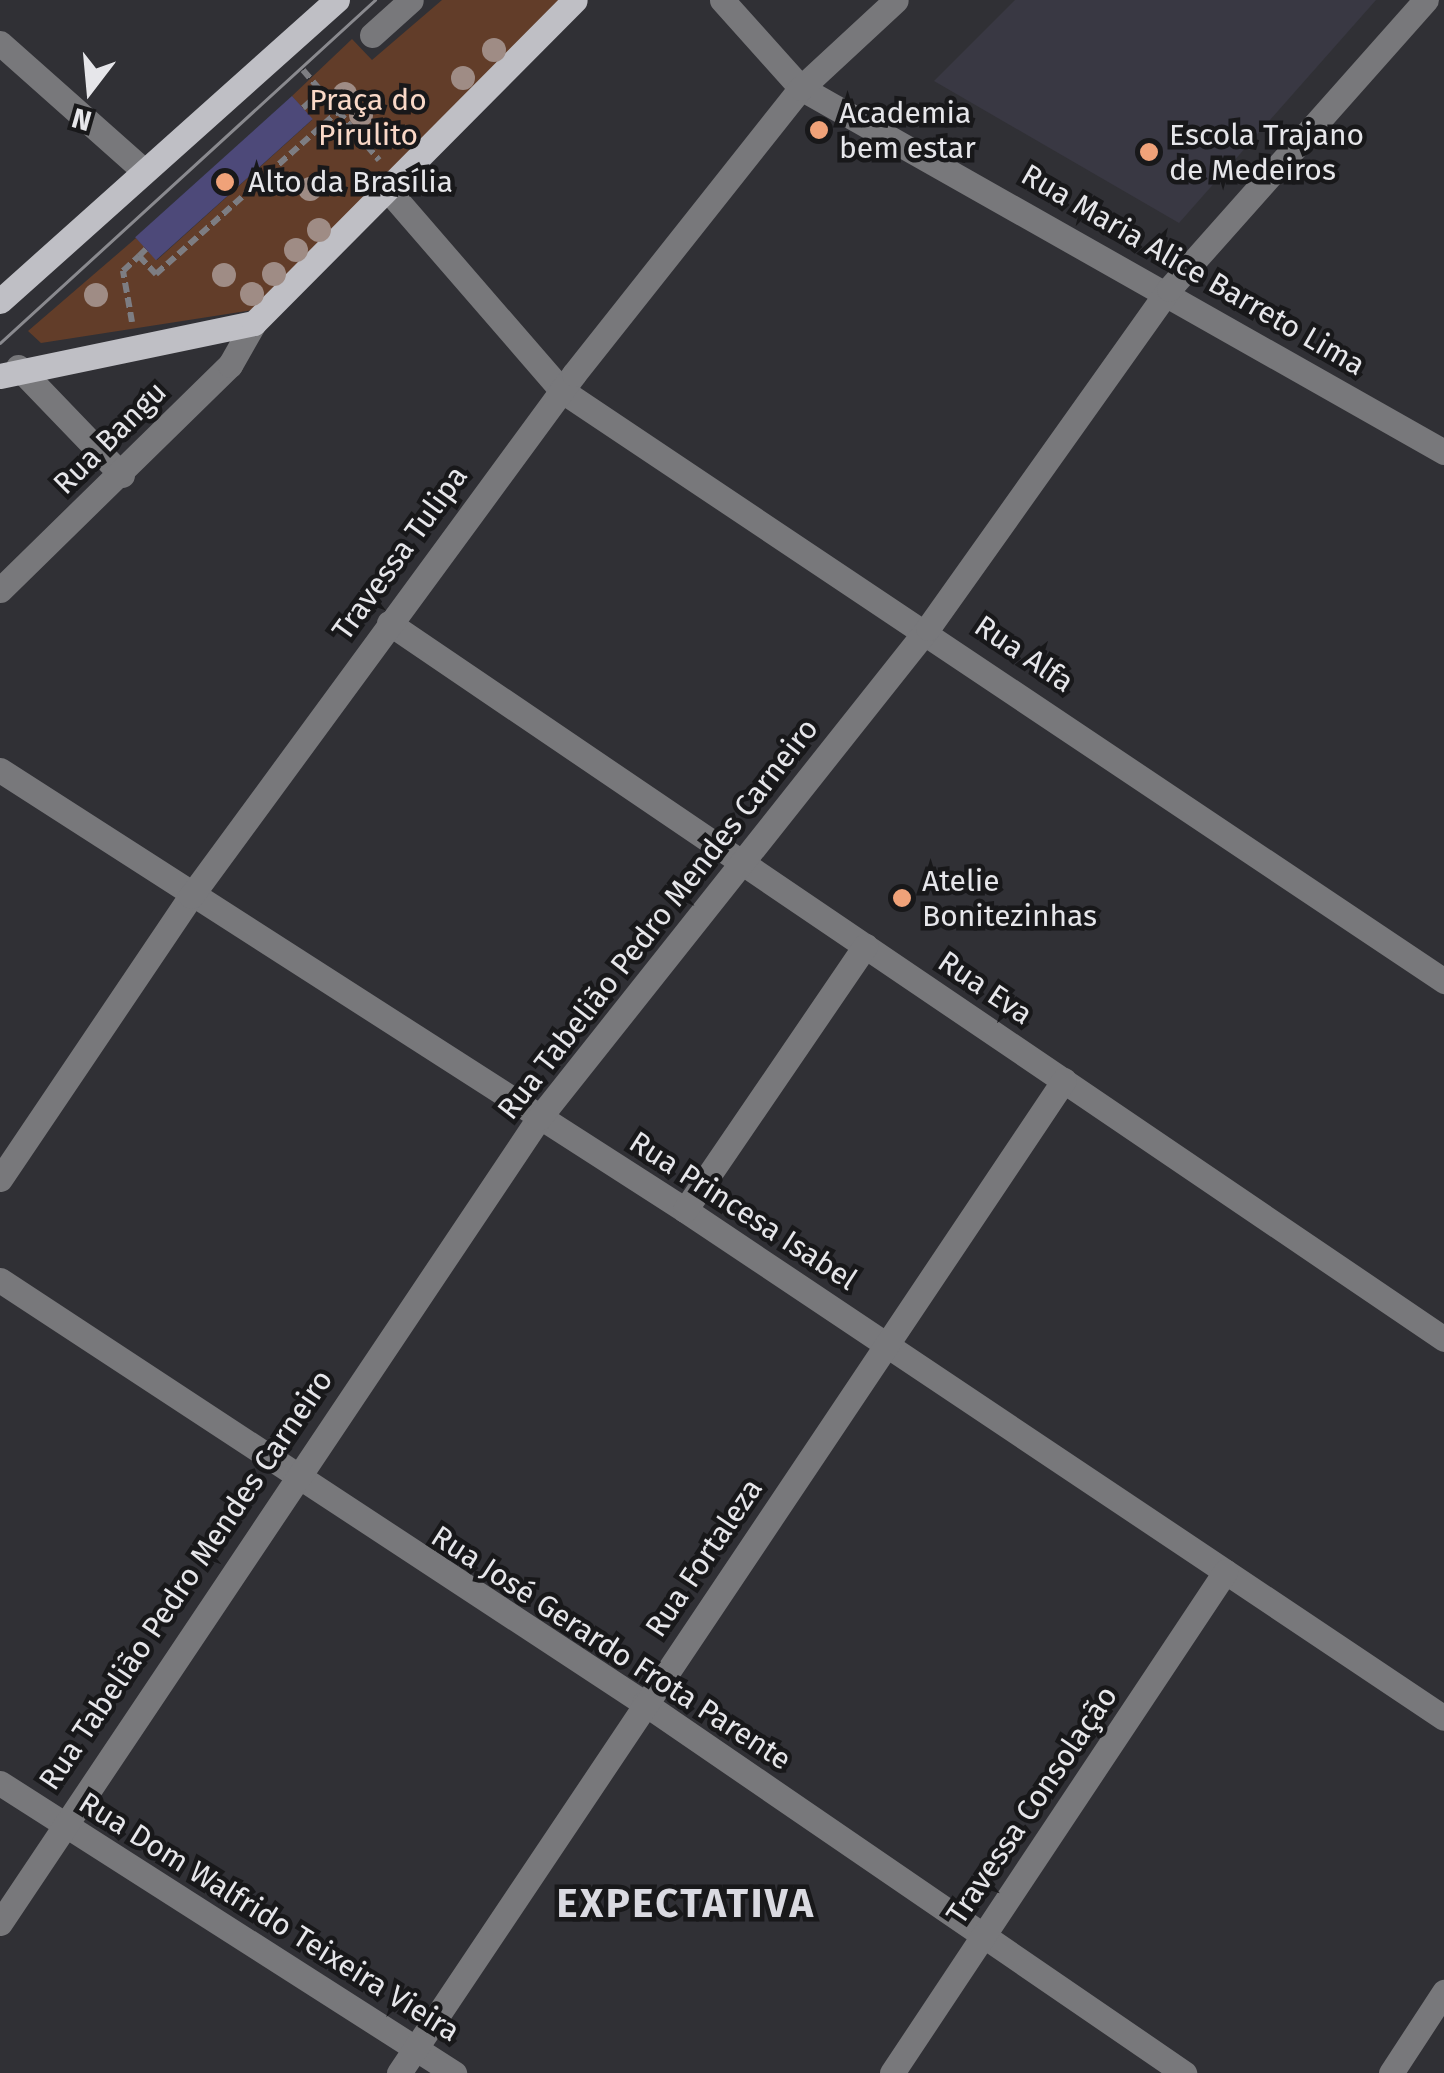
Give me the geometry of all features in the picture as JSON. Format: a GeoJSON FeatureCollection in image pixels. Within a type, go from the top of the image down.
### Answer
{"type":"FeatureCollection","features":[{"type":"Feature","properties":{"kind":"main road"},"geometry":{"type":"LineString","coordinates":[[0,301],[337,0]]}},
{"type":"Feature","properties":{"kind":"main road"},"geometry":{"type":"LineString","coordinates":[[9,372],[254,323],[575,0]]}},
{"type":"Feature","properties":{"kind":"street"},"geometry":{"type":"LineString","coordinates":[[372,35],[410,0]]}},
{"type":"Feature","properties":{"kind":"street","name":"Rua Maria Alice Barreto Lima"},"geometry":{"type":"LineString","coordinates":[[722,0],[801,88],[1169,289],[1444,452]]}},
{"type":"Feature","properties":{"kind":"street","name":"Travessa Tulipa"},"geometry":{"type":"LineString","coordinates":[[0,1179],[191,896],[561,390],[801,88],[896,0]]}},
{"type":"Feature","properties":{"kind":"street","name":"Rua Tabelião Pedro Mendes Carneiro"},"geometry":{"type":"LineString","coordinates":[[0,1923],[290,1479],[539,1118],[928,628],[1169,289],[1426,0]]}},
{"type":"Feature","properties":{"kind":"street"},"geometry":{"type":"LineString","coordinates":[[0,43],[143,170]]}},
{"type":"Feature","properties":{"kind":"street","name":"Rua Alfa"},"geometry":{"type":"LineString","coordinates":[[392,186],[561,390],[928,628],[1444,982]]}},
{"type":"Feature","properties":{"kind":"street","name":"Rua Bangu"},"geometry":{"type":"LineString","coordinates":[[0,590],[230,366],[254,323]]}},
{"type":"Feature","properties":{"kind":"street"},"geometry":{"type":"LineString","coordinates":[[9,372],[122,474]]}},
{"type":"Feature","properties":{"kind":"street","name":"Rua Eva"},"geometry":{"type":"LineString","coordinates":[[389,623],[1444,1340]]}},
{"type":"Feature","properties":{"kind":"street","name":"Rua Princesa Isabel"},"geometry":{"type":"LineString","coordinates":[[0,770],[685,1210],[1444,1718]]}},
{"type":"Feature","properties":{"kind":"street"},"geometry":{"type":"LineString","coordinates":[[685,1210],[865,946]]}},
{"type":"Feature","properties":{"kind":"street","name":"Rua Fortaleza"},"geometry":{"type":"LineString","coordinates":[[399,2073],[1064,1080]]}},
{"type":"Feature","properties":{"kind":"street","name":"Rua José Gerardo Frota Parente"},"geometry":{"type":"LineString","coordinates":[[0,1280],[290,1479],[644,1703],[1184,2073]]}},
{"type":"Feature","properties":{"kind":"street","name":"Travessa Consolação"},"geometry":{"type":"LineString","coordinates":[[892,2073],[1225,1572]]}},
{"type":"Feature","properties":{"kind":"street","name":"Rua Dom Walfrido Teixeira Vieira"},"geometry":{"type":"LineString","coordinates":[[0,1783],[454,2073]]}},
{"type":"Feature","properties":{"kind":"street"},"geometry":{"type":"LineString","coordinates":[[1391,2073],[1444,1992]]}},
{"type":"Feature","properties":{"kind":"path"},"geometry":{"type":"LineString","coordinates":[[283,47],[338,110],[392,186]]}},
{"type":"Feature","properties":{"kind":"path"},"geometry":{"type":"LineString","coordinates":[[304,108],[321,92]]}},
{"type":"Feature","properties":{"kind":"path"},"geometry":{"type":"LineString","coordinates":[[140,256],[156,274],[338,110]]}},
{"type":"Feature","properties":{"kind":"path"},"geometry":{"type":"LineString","coordinates":[[136,344],[123,271],[146,249]]}},
{"type":"Feature","properties":{"kind":"shaded area","name":"Escola Trajano de Medeiros"},"geometry":{"type":"Polygon","coordinates":[[[1015,0],[1376,0],[1179,223],[934,81],[1015,0]]]}},
{"type":"Feature","properties":{"kind":"green space","name":"Praça do Pirulito"},"geometry":{"type":"Polygon","coordinates":[[[442,0],[566,0],[253,310],[41,343],[28,331],[136,238],[157,260],[312,120],[292,96],[352,39],[372,60],[442,0]]]}},
{"type":"Feature","properties":{"kind":"building","name":"Alto da Brasília"},"geometry":{"type":"Polygon","coordinates":[[[292,96],[313,119],[156,260],[135,237],[292,96]]]}},
{"type":"Feature","properties":{"kind":"tram line"},"geometry":{"type":"LineString","coordinates":[[0,343],[375,0]]}},
{"type":"Feature","properties":{"kind":"place","name":"Academia bem estar"},"geometry":{"type":"Point","coordinates":[819,130]}},
{"type":"Feature","properties":{"kind":"place","name":"Escola Trajano de Medeiros"},"geometry":{"type":"Point","coordinates":[1149,152]}},
{"type":"Feature","properties":{"kind":"place","name":"Alto da Brasília"},"geometry":{"type":"Point","coordinates":[225,182]}},
{"type":"Feature","properties":{"kind":"place","name":"Atelie Bonitezinhas"},"geometry":{"type":"Point","coordinates":[902,898]}},
{"type":"Feature","properties":{"kind":"district","name":"EXPECTATIVA"},"geometry":{"type":"Point","coordinates":[686,1904]}}]}
